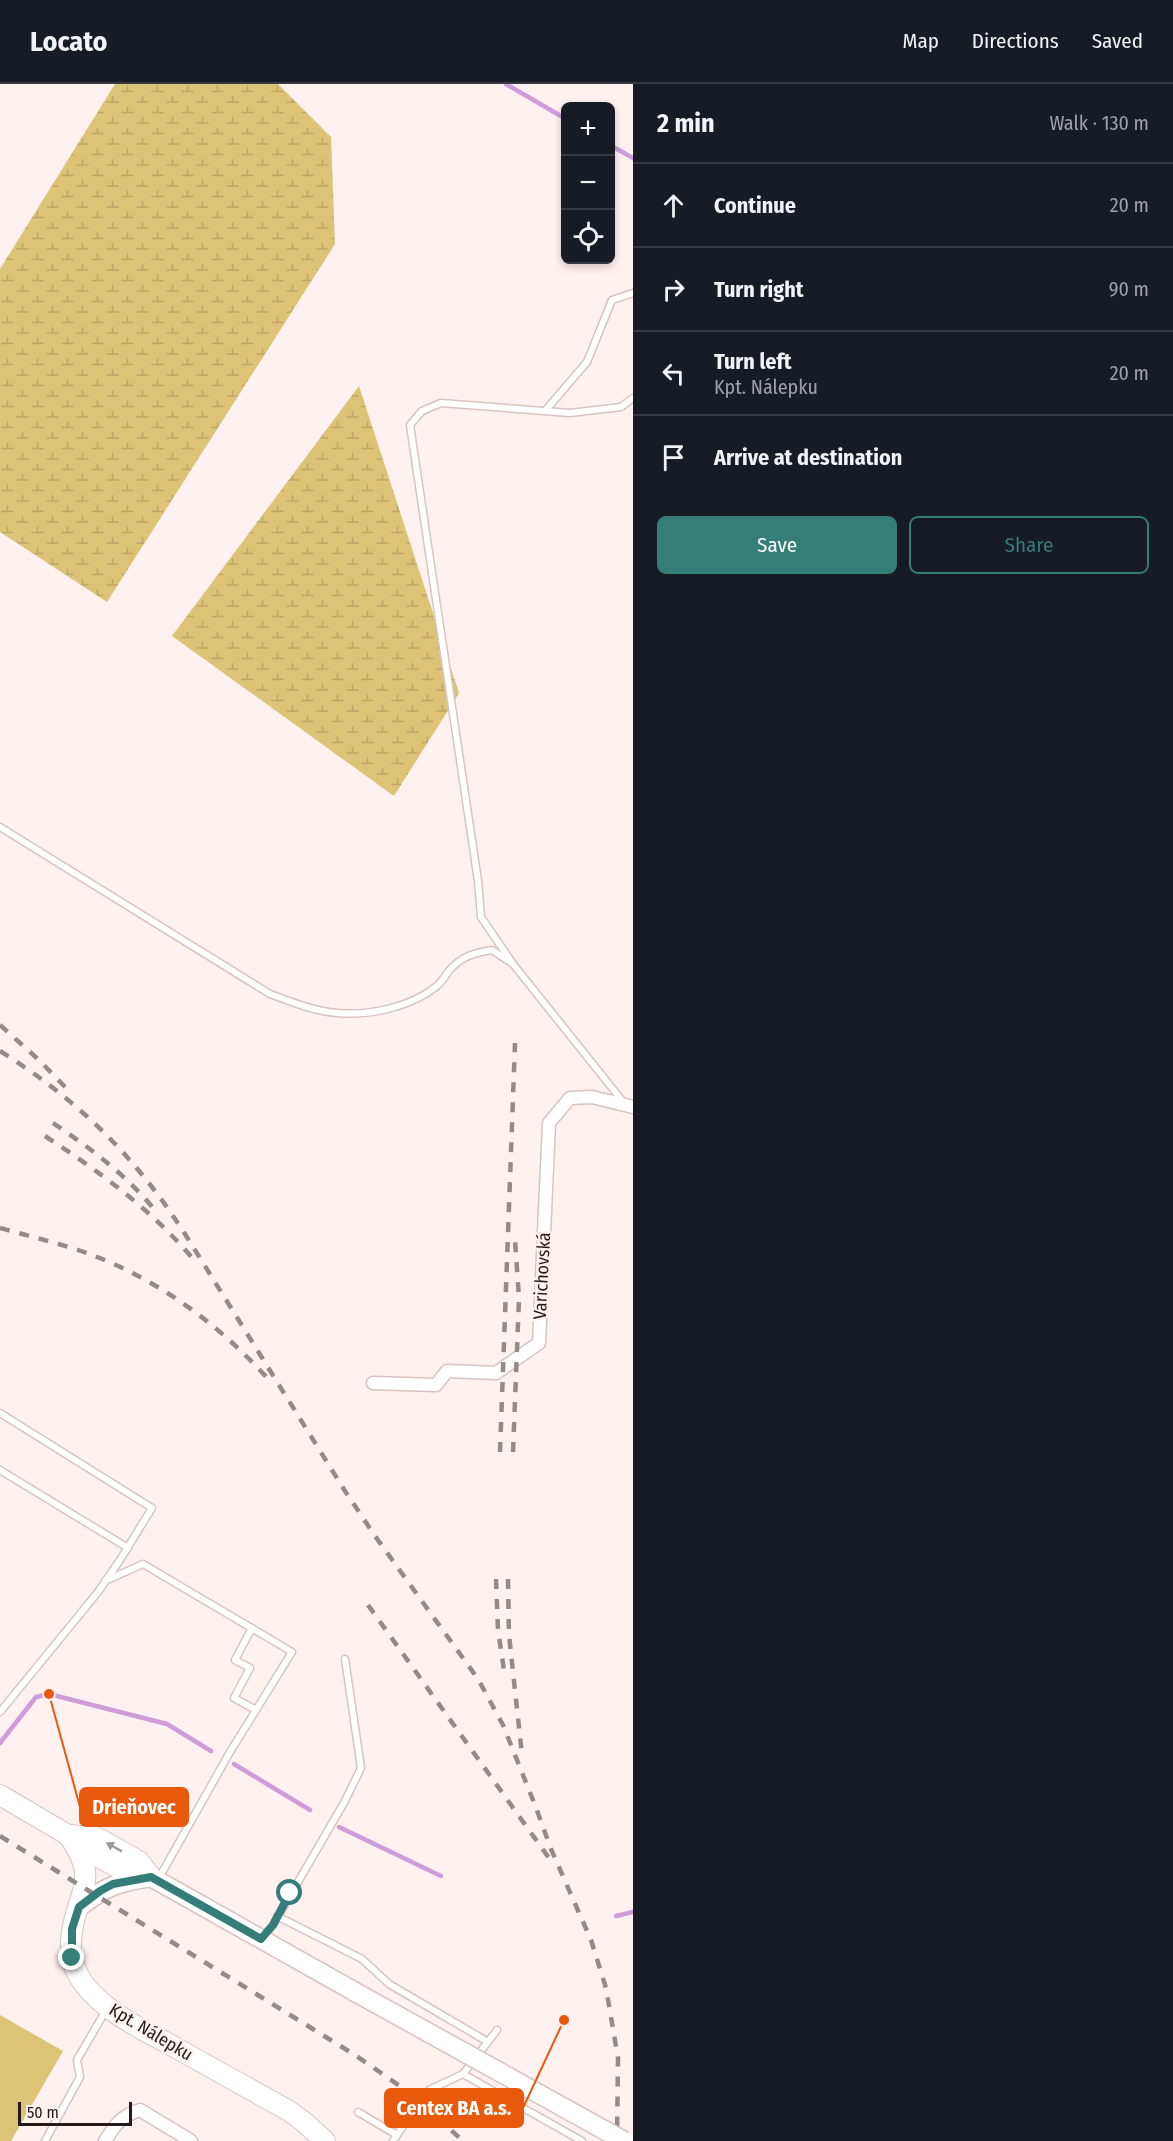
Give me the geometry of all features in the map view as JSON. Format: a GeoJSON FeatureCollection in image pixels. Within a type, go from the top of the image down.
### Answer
{"type":"FeatureCollection","features":[{"type":"Feature","properties":{"kind":"main road"},"geometry":{"type":"LineString","coordinates":[[0,1795],[122,1870],[154,1879]]}},
{"type":"Feature","properties":{"kind":"main road","name":"Kpt. Nálepku"},"geometry":{"type":"LineString","coordinates":[[68,1835],[81,1854],[86,1869],[84,1888],[72,1929],[72,1958],[83,1983],[108,2007],[127,2021],[289,2111],[304,2121],[325,2141]]}},
{"type":"Feature","properties":{"kind":"street","name":"Varichovská"},"geometry":{"type":"LineString","coordinates":[[373,1383],[436,1385],[447,1371],[496,1373],[539,1343],[549,1124],[570,1098],[592,1097],[630,1107]]}},
{"type":"Feature","properties":{"kind":"street"},"geometry":{"type":"LineString","coordinates":[[79,1907],[113,1884],[154,1879],[624,2141]]}},
{"type":"Feature","properties":{"kind":"street"},"geometry":{"type":"LineString","coordinates":[[105,2141],[115,2124],[130,2113],[140,2110],[191,2141]]}},
{"type":"Feature","properties":{"kind":"lane"},"geometry":{"type":"LineString","coordinates":[[545,411],[587,362],[612,300],[633,293]]}},
{"type":"Feature","properties":{"kind":"lane"},"geometry":{"type":"LineString","coordinates":[[630,1107],[513,964],[481,917],[410,425],[422,411],[441,403],[570,413],[621,407],[633,398]]}},
{"type":"Feature","properties":{"kind":"lane"},"geometry":{"type":"LineString","coordinates":[[0,827],[270,994],[303,1006],[337,1013],[387,1010],[415,1000],[440,985],[460,959],[471,953],[492,950],[513,964]]}},
{"type":"Feature","properties":{"kind":"lane"},"geometry":{"type":"LineString","coordinates":[[0,1413],[152,1508],[105,1581],[0,1712]]}},
{"type":"Feature","properties":{"kind":"lane"},"geometry":{"type":"LineString","coordinates":[[0,1470],[128,1548]]}},
{"type":"Feature","properties":{"kind":"lane"},"geometry":{"type":"LineString","coordinates":[[105,1581],[143,1564],[292,1652],[154,1879]]}},
{"type":"Feature","properties":{"kind":"lane"},"geometry":{"type":"LineString","coordinates":[[252,1628],[235,1660],[250,1668],[234,1698],[256,1710]]}},
{"type":"Feature","properties":{"kind":"lane"},"geometry":{"type":"LineString","coordinates":[[261,1939],[273,1925],[345,1801],[361,1768],[345,1659]]}},
{"type":"Feature","properties":{"kind":"lane"},"geometry":{"type":"LineString","coordinates":[[277,1916],[362,1959],[389,1984],[488,2042]]}},
{"type":"Feature","properties":{"kind":"lane"},"geometry":{"type":"LineString","coordinates":[[45,2141],[80,2078],[77,2060],[108,2007]]}},
{"type":"Feature","properties":{"kind":"lane"},"geometry":{"type":"LineString","coordinates":[[358,2112],[395,2138],[429,2090],[463,2074],[497,2030]]}},
{"type":"Feature","properties":{"kind":"lane"},"geometry":{"type":"LineString","coordinates":[[463,2074],[582,2141]]}},
{"type":"Feature","properties":{"kind":"green space"},"geometry":{"type":"Polygon","coordinates":[[[115,84],[278,84],[331,137],[335,244],[107,602],[0,532],[0,269],[115,84]]]}},
{"type":"Feature","properties":{"kind":"green space"},"geometry":{"type":"Polygon","coordinates":[[[359,386],[459,693],[394,796],[172,636],[359,386]]]}},
{"type":"Feature","properties":{"kind":"green space"},"geometry":{"type":"Polygon","coordinates":[[[0,2015],[63,2051],[11,2141],[0,2141],[0,2015]]]}},
{"type":"Feature","properties":{"kind":"waterway"},"geometry":{"type":"LineString","coordinates":[[506,84],[561,116]]}},
{"type":"Feature","properties":{"kind":"waterway"},"geometry":{"type":"LineString","coordinates":[[615,148],[633,158]]}},
{"type":"Feature","properties":{"kind":"waterway"},"geometry":{"type":"LineString","coordinates":[[0,1743],[36,1697],[49,1694],[167,1724],[211,1751]]}},
{"type":"Feature","properties":{"kind":"waterway"},"geometry":{"type":"LineString","coordinates":[[234,1764],[310,1810]]}},
{"type":"Feature","properties":{"kind":"waterway"},"geometry":{"type":"LineString","coordinates":[[339,1827],[441,1876]]}},
{"type":"Feature","properties":{"kind":"waterway"},"geometry":{"type":"LineString","coordinates":[[616,1916],[633,1912]]}},
{"type":"Feature","properties":{"kind":"railway"},"geometry":{"type":"LineString","coordinates":[[0,1025],[67,1089]]}},
{"type":"Feature","properties":{"kind":"railway"},"geometry":{"type":"LineString","coordinates":[[500,1452],[515,1043]]}},
{"type":"Feature","properties":{"kind":"railway"},"geometry":{"type":"LineString","coordinates":[[0,1051],[55,1089],[80,1110],[146,1179],[185,1234],[345,1491],[478,1679],[503,1725],[551,1849],[591,1940],[606,1988],[618,2058],[617,2141]]}},
{"type":"Feature","properties":{"kind":"railway"},"geometry":{"type":"LineString","coordinates":[[53,1123],[106,1162],[154,1209]]}},
{"type":"Feature","properties":{"kind":"railway"},"geometry":{"type":"LineString","coordinates":[[45,1136],[143,1208],[194,1260]]}},
{"type":"Feature","properties":{"kind":"railway"},"geometry":{"type":"LineString","coordinates":[[0,1228],[103,1259],[156,1286],[181,1302],[227,1338],[269,1380]]}},
{"type":"Feature","properties":{"kind":"railway"},"geometry":{"type":"LineString","coordinates":[[513,1452],[519,1298],[515,1240]]}},
{"type":"Feature","properties":{"kind":"railway"},"geometry":{"type":"LineString","coordinates":[[496,1579],[498,1630],[505,1677]]}},
{"type":"Feature","properties":{"kind":"railway"},"geometry":{"type":"LineString","coordinates":[[508,1579],[509,1635],[522,1755]]}},
{"type":"Feature","properties":{"kind":"railway"},"geometry":{"type":"LineString","coordinates":[[368,1605],[549,1858]]}},
{"type":"Feature","properties":{"kind":"railway"},"geometry":{"type":"LineString","coordinates":[[0,1836],[355,2055],[410,2093],[463,2141]]}},
{"type":"Feature","properties":{"kind":"place","name":"Drieňovec"},"geometry":{"type":"Point","coordinates":[49,1694]}},
{"type":"Feature","properties":{"kind":"place","name":"Centex BA a.s."},"geometry":{"type":"Point","coordinates":[564,2020]}},
{"type":"Feature","properties":{"kind":"route"},"geometry":{"type":"LineString","coordinates":[[72,1958],[70,1950],[72,1929],[79,1907],[113,1884],[151,1877],[261,1939],[273,1925],[290,1893]]}}]}
